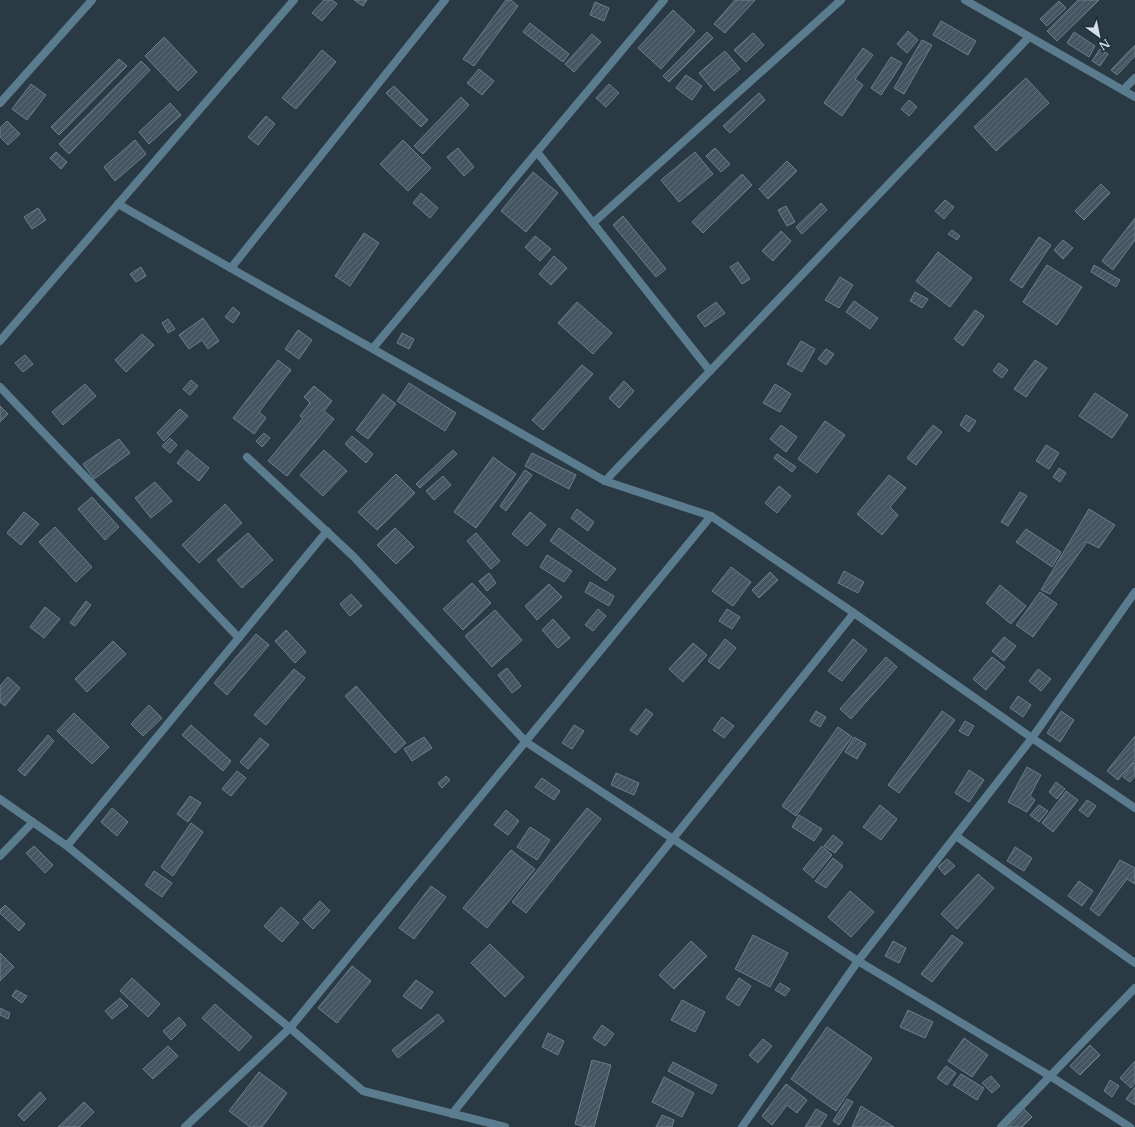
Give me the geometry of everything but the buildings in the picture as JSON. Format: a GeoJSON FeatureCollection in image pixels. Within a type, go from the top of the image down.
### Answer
{"type":"FeatureCollection","features":[{"type":"Feature","properties":{"kind":"street"},"geometry":{"type":"LineString","coordinates":[[0,103],[92,0]]}},
{"type":"Feature","properties":{"kind":"street"},"geometry":{"type":"LineString","coordinates":[[0,340],[294,0]]}},
{"type":"Feature","properties":{"kind":"street"},"geometry":{"type":"LineString","coordinates":[[231,268],[445,0]]}},
{"type":"Feature","properties":{"kind":"street"},"geometry":{"type":"LineString","coordinates":[[373,348],[664,0]]}},
{"type":"Feature","properties":{"kind":"street"},"geometry":{"type":"LineString","coordinates":[[593,223],[841,0]]}},
{"type":"Feature","properties":{"kind":"street"},"geometry":{"type":"LineString","coordinates":[[965,0],[1135,97]]}},
{"type":"Feature","properties":{"kind":"street"},"geometry":{"type":"LineString","coordinates":[[606,481],[1029,37]]}},
{"type":"Feature","properties":{"kind":"street"},"geometry":{"type":"LineString","coordinates":[[1123,90],[1135,78]]}},
{"type":"Feature","properties":{"kind":"street"},"geometry":{"type":"LineString","coordinates":[[537,152],[710,371]]}},
{"type":"Feature","properties":{"kind":"street"},"geometry":{"type":"LineString","coordinates":[[118,204],[606,481],[712,516],[1135,808]]}},
{"type":"Feature","properties":{"kind":"street"},"geometry":{"type":"LineString","coordinates":[[0,387],[239,638]]}},
{"type":"Feature","properties":{"kind":"street"},"geometry":{"type":"LineString","coordinates":[[247,457],[353,556],[526,742],[858,961],[1050,1076],[1130,1127]]}},
{"type":"Feature","properties":{"kind":"street"},"geometry":{"type":"LineString","coordinates":[[185,1127],[290,1028],[712,516]]}},
{"type":"Feature","properties":{"kind":"street"},"geometry":{"type":"LineString","coordinates":[[67,846],[327,531]]}},
{"type":"Feature","properties":{"kind":"street"},"geometry":{"type":"LineString","coordinates":[[742,1127],[858,961],[1032,738],[1135,592]]}},
{"type":"Feature","properties":{"kind":"street"},"geometry":{"type":"LineString","coordinates":[[452,1114],[854,613]]}},
{"type":"Feature","properties":{"kind":"street"},"geometry":{"type":"LineString","coordinates":[[0,799],[67,846],[290,1028],[363,1091],[505,1127]]}},
{"type":"Feature","properties":{"kind":"street"},"geometry":{"type":"LineString","coordinates":[[0,856],[33,822]]}},
{"type":"Feature","properties":{"kind":"street"},"geometry":{"type":"LineString","coordinates":[[956,836],[1135,963]]}},
{"type":"Feature","properties":{"kind":"street"},"geometry":{"type":"LineString","coordinates":[[1001,1127],[1135,988]]}}]}
